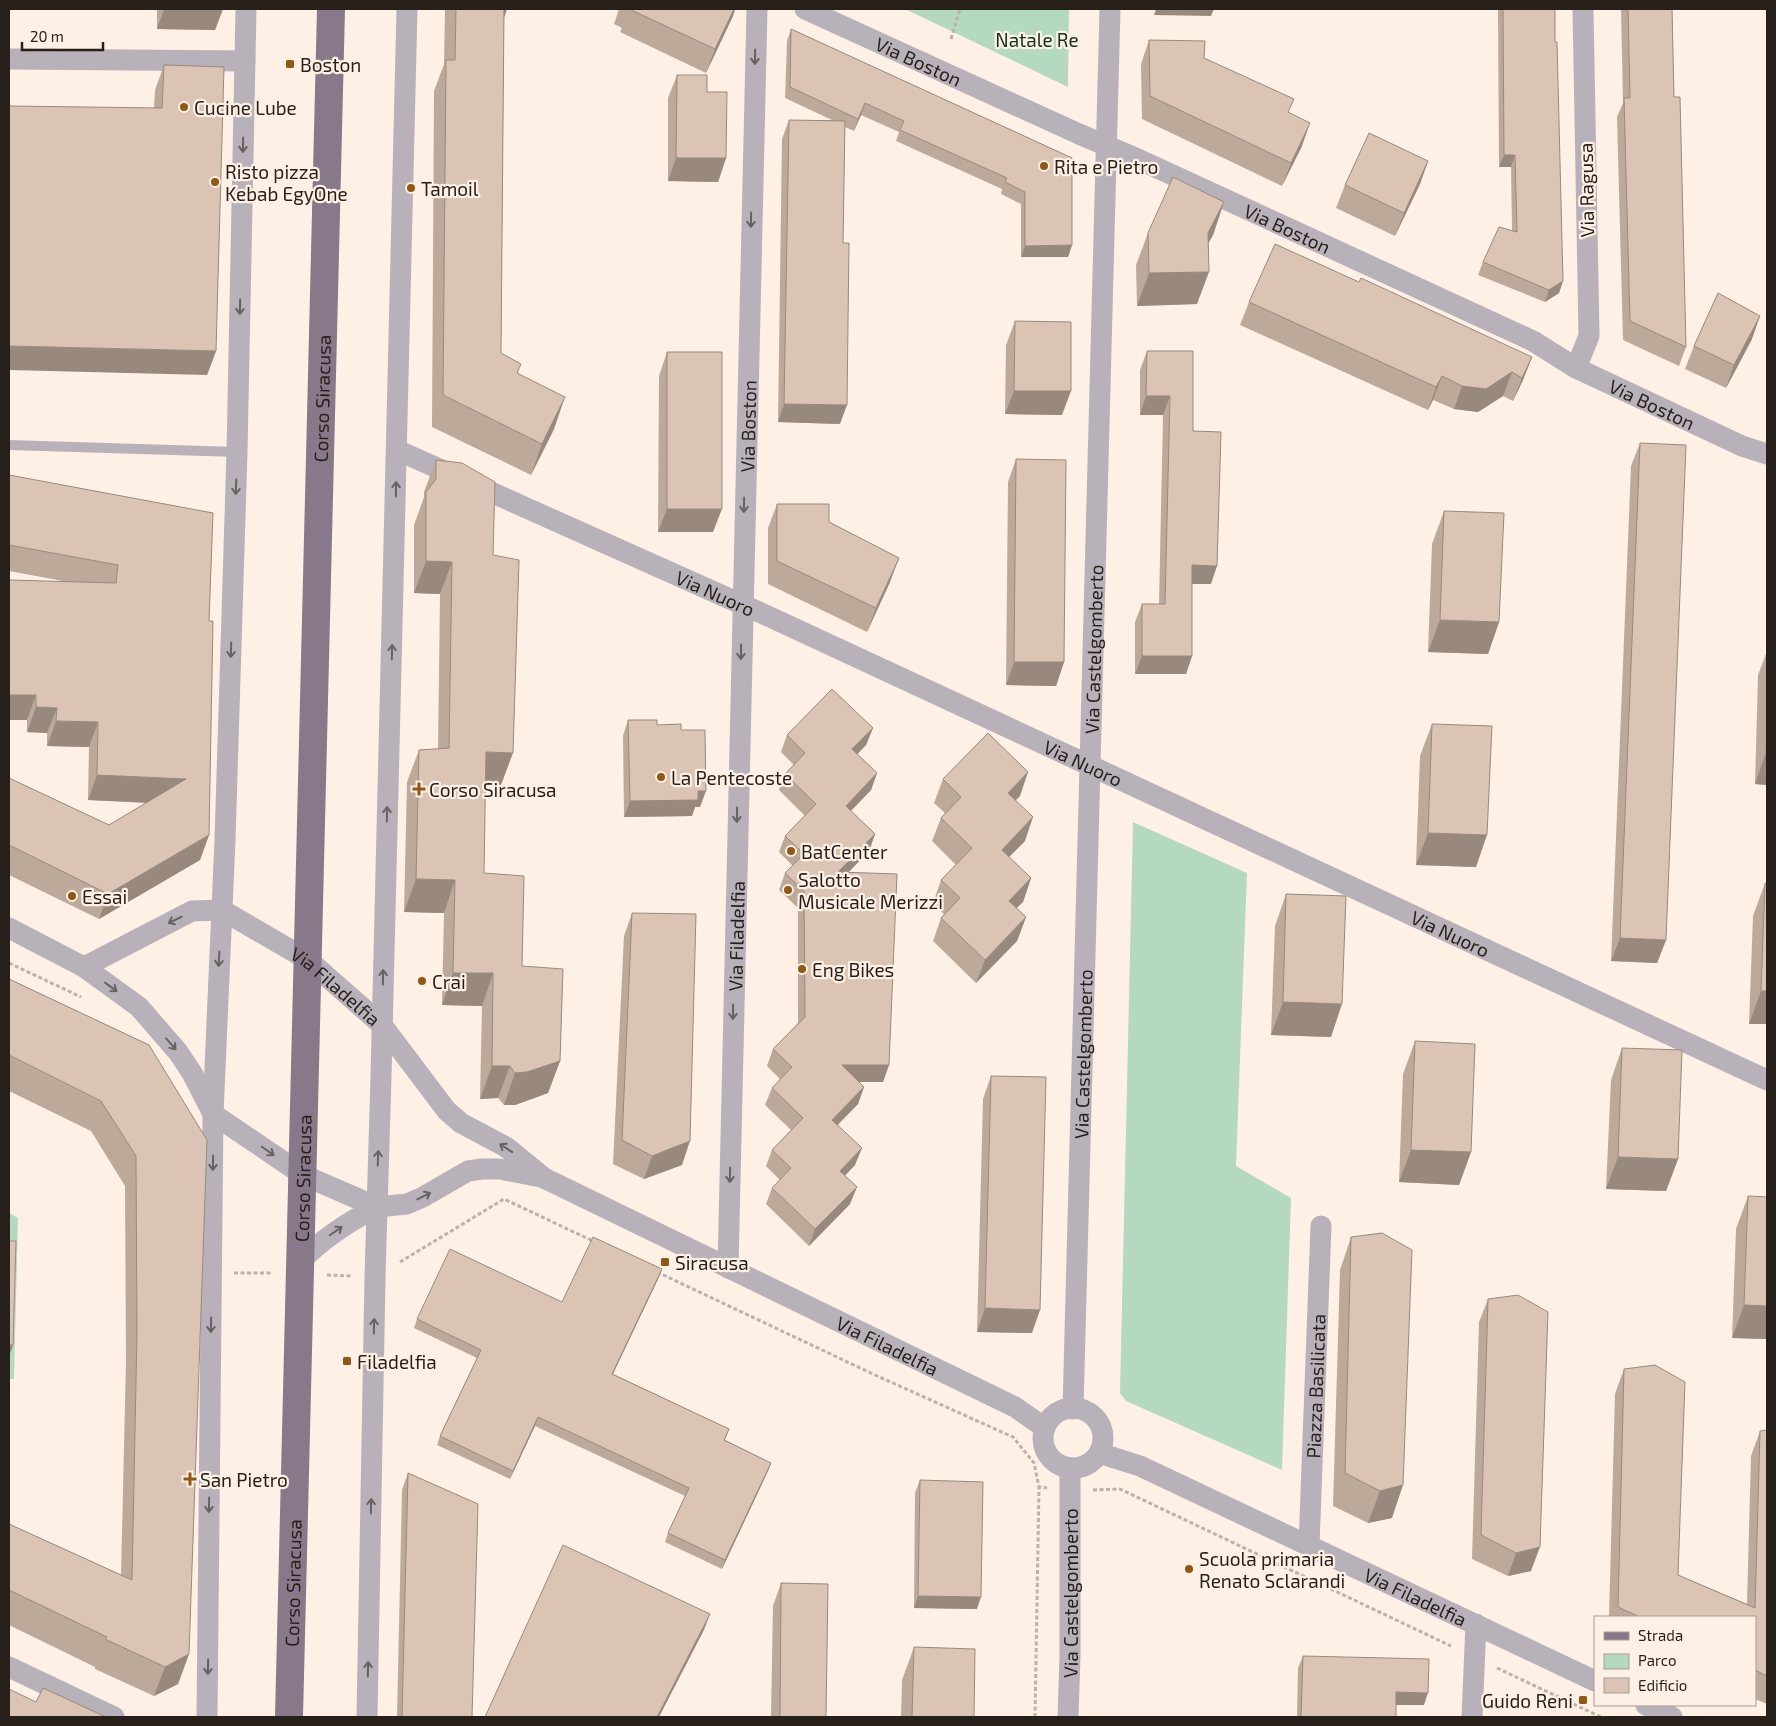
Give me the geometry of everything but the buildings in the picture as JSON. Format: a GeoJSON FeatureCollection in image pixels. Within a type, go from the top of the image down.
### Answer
{"type":"FeatureCollection","features":[{"type":"Feature","properties":{"kind":"main road","name":"Corso Siracusa"},"geometry":{"type":"LineString","coordinates":[[289,1717],[331,9]]}},
{"type":"Feature","properties":{"kind":"street"},"geometry":{"type":"LineString","coordinates":[[207,1717],[213,1114],[222,910],[237,452],[246,9]]}},
{"type":"Feature","properties":{"kind":"street"},"geometry":{"type":"LineString","coordinates":[[367,1717],[375,1277],[407,9]]}},
{"type":"Feature","properties":{"kind":"street","name":"Via Boston"},"geometry":{"type":"LineString","coordinates":[[742,604],[756,9]]}},
{"type":"Feature","properties":{"kind":"street","name":"Via Boston"},"geometry":{"type":"LineString","coordinates":[[805,9],[1140,160],[1524,337],[1576,368],[1742,446],[1767,454]]}},
{"type":"Feature","properties":{"kind":"street","name":"Via Castelgomberto"},"geometry":{"type":"LineString","coordinates":[[1073,1409],[1110,9]]}},
{"type":"Feature","properties":{"kind":"street","name":"Via Ragusa"},"geometry":{"type":"LineString","coordinates":[[1576,368],[1589,336],[1583,9]]}},
{"type":"Feature","properties":{"kind":"street"},"geometry":{"type":"LineString","coordinates":[[9,59],[245,61]]}},
{"type":"Feature","properties":{"kind":"street","name":"Via Nuoro"},"geometry":{"type":"LineString","coordinates":[[397,450],[742,604],[1767,1080]]}},
{"type":"Feature","properties":{"kind":"street","name":"Via Filadelfia"},"geometry":{"type":"LineString","coordinates":[[728,1268],[742,604]]}},
{"type":"Feature","properties":{"kind":"street"},"geometry":{"type":"LineString","coordinates":[[84,966],[192,911],[222,910]]}},
{"type":"Feature","properties":{"kind":"street","name":"Via Filadelfia"},"geometry":{"type":"LineString","coordinates":[[222,910],[308,960],[382,1026],[447,1112],[461,1123],[506,1147],[544,1178],[1015,1407],[1045,1428]]}},
{"type":"Feature","properties":{"kind":"street","name":"Via Filadelfia"},"geometry":{"type":"LineString","coordinates":[[9,928],[84,966],[139,1007],[178,1052],[192,1073],[213,1114],[303,1175],[377,1207],[407,1204],[424,1197],[468,1171],[500,1169],[544,1178]]}},
{"type":"Feature","properties":{"kind":"street"},"geometry":{"type":"LineString","coordinates":[[301,1261],[335,1231],[377,1207]]}},
{"type":"Feature","properties":{"kind":"street","name":"Piazza Basilicata"},"geometry":{"type":"LineString","coordinates":[[1309,1546],[1321,1226]]}},
{"type":"Feature","properties":{"kind":"street"},"geometry":{"type":"LineString","coordinates":[[1073,1409],[1087,1412],[1095,1418],[1103,1439],[1099,1453],[1093,1461],[1084,1466],[1070,1468],[1059,1465],[1048,1456],[1043,1442],[1045,1428],[1050,1419],[1059,1412],[1073,1409]]}},
{"type":"Feature","properties":{"kind":"street","name":"Via Filadelfia"},"geometry":{"type":"LineString","coordinates":[[1099,1453],[1140,1466],[1594,1681]]}},
{"type":"Feature","properties":{"kind":"street","name":"Via Castelgomberto"},"geometry":{"type":"LineString","coordinates":[[1068,1717],[1070,1468]]}},
{"type":"Feature","properties":{"kind":"street"},"geometry":{"type":"LineString","coordinates":[[1472,1717],[1476,1624]]}},
{"type":"Feature","properties":{"kind":"street"},"geometry":{"type":"LineString","coordinates":[[9,1667],[114,1717]]}},
{"type":"Feature","properties":{"kind":"street"},"geometry":{"type":"LineString","coordinates":[[1648,1706],[1672,1717]]}},
{"type":"Feature","properties":{"kind":"lane"},"geometry":{"type":"LineString","coordinates":[[9,445],[237,452]]}},
{"type":"Feature","properties":{"kind":"path"},"geometry":{"type":"LineString","coordinates":[[951,39],[960,9]]}},
{"type":"Feature","properties":{"kind":"path"},"geometry":{"type":"LineString","coordinates":[[9,963],[88,1000]]}},
{"type":"Feature","properties":{"kind":"path"},"geometry":{"type":"LineString","coordinates":[[375,1277],[504,1200],[601,1246]]}},
{"type":"Feature","properties":{"kind":"path"},"geometry":{"type":"LineString","coordinates":[[654,1271],[875,1376],[1013,1437],[1034,1463],[1039,1487],[1035,1717]]}},
{"type":"Feature","properties":{"kind":"path"},"geometry":{"type":"LineString","coordinates":[[1039,1487],[1070,1490],[1120,1489],[1601,1717]]}},
{"type":"Feature","properties":{"kind":"green space","name":"Natale Re"},"geometry":{"type":"Polygon","coordinates":[[[905,9],[1069,9],[1068,87],[905,9]]]}},
{"type":"Feature","properties":{"kind":"green space"},"geometry":{"type":"Polygon","coordinates":[[[1133,822],[1247,873],[1236,1166],[1291,1198],[1282,1470],[1126,1401],[1120,1393],[1133,822]]]}},
{"type":"Feature","properties":{"kind":"green space"},"geometry":{"type":"Polygon","coordinates":[[[9,1213],[18,1218],[14,1379],[9,1379],[9,1213]]]}},
{"type":"Feature","properties":{"kind":"place","name":"Boston"},"geometry":{"type":"Point","coordinates":[290,64]}},
{"type":"Feature","properties":{"kind":"place","name":"Cucine Lube"},"geometry":{"type":"Point","coordinates":[184,107]}},
{"type":"Feature","properties":{"kind":"place","name":"Rita e Pietro"},"geometry":{"type":"Point","coordinates":[1044,166]}},
{"type":"Feature","properties":{"kind":"place","name":"Risto pizza Kebab EgyOne"},"geometry":{"type":"Point","coordinates":[215,182]}},
{"type":"Feature","properties":{"kind":"place","name":"Tamoil"},"geometry":{"type":"Point","coordinates":[411,188]}},
{"type":"Feature","properties":{"kind":"place","name":"La Pentecoste"},"geometry":{"type":"Point","coordinates":[661,777]}},
{"type":"Feature","properties":{"kind":"place","name":"Corso Siracusa"},"geometry":{"type":"Point","coordinates":[419,789]}},
{"type":"Feature","properties":{"kind":"place","name":"BatCenter"},"geometry":{"type":"Point","coordinates":[791,851]}},
{"type":"Feature","properties":{"kind":"place","name":"Salotto Musicale Merizzi"},"geometry":{"type":"Point","coordinates":[788,890]}},
{"type":"Feature","properties":{"kind":"place","name":"Essai"},"geometry":{"type":"Point","coordinates":[72,896]}},
{"type":"Feature","properties":{"kind":"place","name":"Eng Bikes"},"geometry":{"type":"Point","coordinates":[802,969]}},
{"type":"Feature","properties":{"kind":"place","name":"Crai"},"geometry":{"type":"Point","coordinates":[422,981]}},
{"type":"Feature","properties":{"kind":"place","name":"Siracusa"},"geometry":{"type":"Point","coordinates":[665,1262]}},
{"type":"Feature","properties":{"kind":"place","name":"Filadelfia"},"geometry":{"type":"Point","coordinates":[347,1361]}},
{"type":"Feature","properties":{"kind":"place","name":"San Pietro"},"geometry":{"type":"Point","coordinates":[190,1479]}},
{"type":"Feature","properties":{"kind":"place","name":"Scuola primaria Renato Sclarandi"},"geometry":{"type":"Point","coordinates":[1189,1569]}},
{"type":"Feature","properties":{"kind":"place","name":"Guido Reni"},"geometry":{"type":"Point","coordinates":[1583,1700]}}]}
